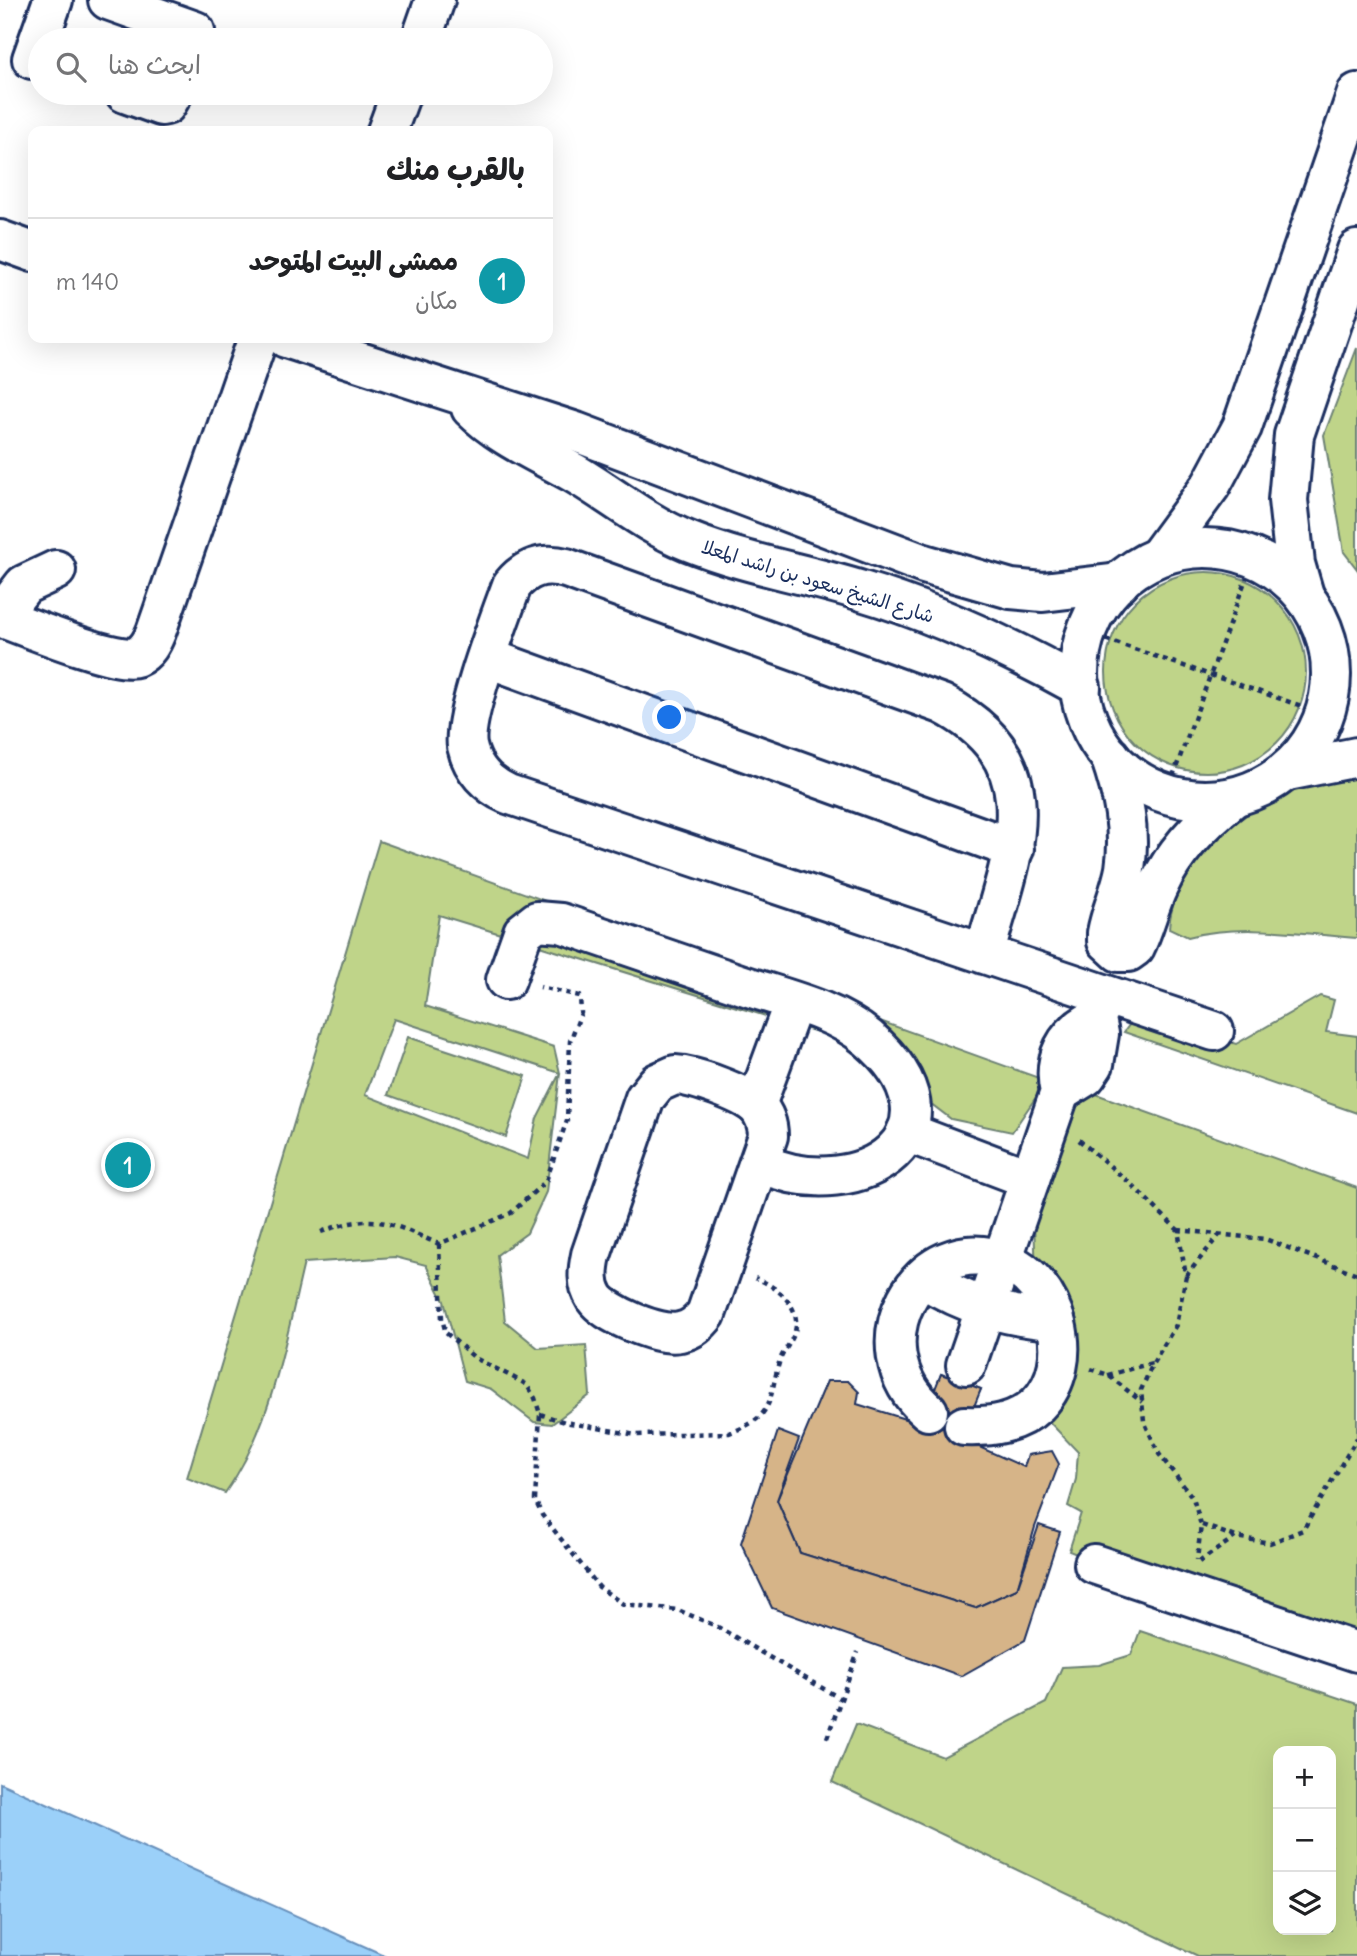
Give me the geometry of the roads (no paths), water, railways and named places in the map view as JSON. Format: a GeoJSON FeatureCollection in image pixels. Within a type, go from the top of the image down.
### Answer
{"type":"FeatureCollection","features":[{"type":"Feature","properties":{"kind":"street"},"geometry":{"type":"LineString","coordinates":[[39,28],[53,0]]}},
{"type":"Feature","properties":{"kind":"street"},"geometry":{"type":"LineString","coordinates":[[108,0],[197,24]]}},
{"type":"Feature","properties":{"kind":"street"},"geometry":{"type":"LineString","coordinates":[[425,28],[435,0]]}},
{"type":"Feature","properties":{"kind":"street"},"geometry":{"type":"LineString","coordinates":[[1159,556],[1211,485],[1242,427],[1357,93]]}},
{"type":"Feature","properties":{"kind":"street"},"geometry":{"type":"LineString","coordinates":[[389,126],[397,105]]}},
{"type":"Feature","properties":{"kind":"street"},"geometry":{"type":"LineString","coordinates":[[0,240],[28,250]]}},
{"type":"Feature","properties":{"kind":"street"},"geometry":{"type":"LineString","coordinates":[[1304,595],[1294,553],[1288,500],[1294,435],[1357,250]]}},
{"type":"Feature","properties":{"kind":"street"},"geometry":{"type":"LineString","coordinates":[[55,570],[23,585],[0,617],[114,657],[136,657],[145,651],[156,632],[256,343]]}},
{"type":"Feature","properties":{"kind":"street","name":"شارع الشيخ سعود بن راشد المعلا"},"geometry":{"type":"LineString","coordinates":[[311,343],[457,395],[576,432],[949,571],[1011,589],[1044,592],[1119,583]]}},
{"type":"Feature","properties":{"kind":"street","name":"شارع الشيخ سعود بن راشد المعلا"},"geometry":{"type":"LineString","coordinates":[[457,395],[482,419],[508,438],[579,476],[652,523],[685,540],[759,566],[860,590],[921,610],[1031,659],[1081,687]]}},
{"type":"Feature","properties":{"kind":"street"},"geometry":{"type":"LineString","coordinates":[[1207,548],[1254,557],[1281,573],[1304,595],[1320,622],[1329,652],[1331,683],[1325,714],[1316,736],[1287,771],[1252,792],[1210,801],[1166,795],[1136,779],[1110,756],[1096,736],[1086,713],[1080,661],[1087,633],[1105,598],[1119,583],[1137,568],[1159,556],[1207,548]]}},
{"type":"Feature","properties":{"kind":"street"},"geometry":{"type":"LineString","coordinates":[[984,954],[1014,849],[1017,811],[1009,772],[982,732],[959,713],[942,704],[554,565],[530,569],[512,585],[469,720],[467,746],[478,770],[496,789],[984,954],[1100,1007],[1214,1031]]}},
{"type":"Feature","properties":{"kind":"street"},"geometry":{"type":"LineString","coordinates":[[1329,652],[1357,685]]}},
{"type":"Feature","properties":{"kind":"street"},"geometry":{"type":"LineString","coordinates":[[488,658],[1014,849]]}},
{"type":"Feature","properties":{"kind":"street"},"geometry":{"type":"LineString","coordinates":[[1110,756],[1120,783],[1126,821],[1125,869],[1107,933],[1107,942],[1119,952],[1128,952],[1135,947],[1159,884],[1173,859],[1210,816],[1233,798]]}},
{"type":"Feature","properties":{"kind":"street"},"geometry":{"type":"LineString","coordinates":[[1287,771],[1357,757]]}},
{"type":"Feature","properties":{"kind":"street"},"geometry":{"type":"LineString","coordinates":[[506,979],[523,932],[545,920],[794,1002],[844,1022],[867,1037],[899,1069],[910,1100],[906,1132],[900,1144],[878,1164],[842,1176],[800,1177],[760,1163]]}},
{"type":"Feature","properties":{"kind":"street"},"geometry":{"type":"LineString","coordinates":[[966,1364],[1055,1109],[1057,1070],[1062,1048],[1100,1007],[1119,952]]}},
{"type":"Feature","properties":{"kind":"street"},"geometry":{"type":"LineString","coordinates":[[756,1105],[794,1002]]}},
{"type":"Feature","properties":{"kind":"street"},"geometry":{"type":"LineString","coordinates":[[675,1075],[685,1076],[756,1105],[768,1125],[768,1136],[760,1163],[706,1314],[699,1323],[679,1333],[656,1330],[603,1307],[595,1298],[588,1276],[591,1255],[645,1098],[657,1083],[675,1075]]}},
{"type":"Feature","properties":{"kind":"street"},"geometry":{"type":"LineString","coordinates":[[906,1132],[1030,1179]]}},
{"type":"Feature","properties":{"kind":"street"},"geometry":{"type":"LineString","coordinates":[[928,1411],[905,1385],[897,1368],[894,1349],[902,1310],[923,1278],[937,1267],[968,1257],[1002,1260],[1031,1277],[1042,1290],[1055,1320],[1059,1355],[1052,1380],[1038,1403],[1005,1423],[986,1427],[964,1426]]}},
{"type":"Feature","properties":{"kind":"street"},"geometry":{"type":"LineString","coordinates":[[923,1278],[984,1309],[1007,1315],[1055,1320]]}},
{"type":"Feature","properties":{"kind":"street"},"geometry":{"type":"LineString","coordinates":[[1094,1564],[1357,1652]]}},
{"type":"Feature","properties":{"kind":"water"},"geometry":{"type":"Polygon","coordinates":[[[0,1783],[386,1956],[0,1956],[0,1783]]]}},
{"type":"Feature","properties":{"kind":"place","name":"ممشى البيت المتوحد"},"geometry":{"type":"Point","coordinates":[128,1165]}}]}
